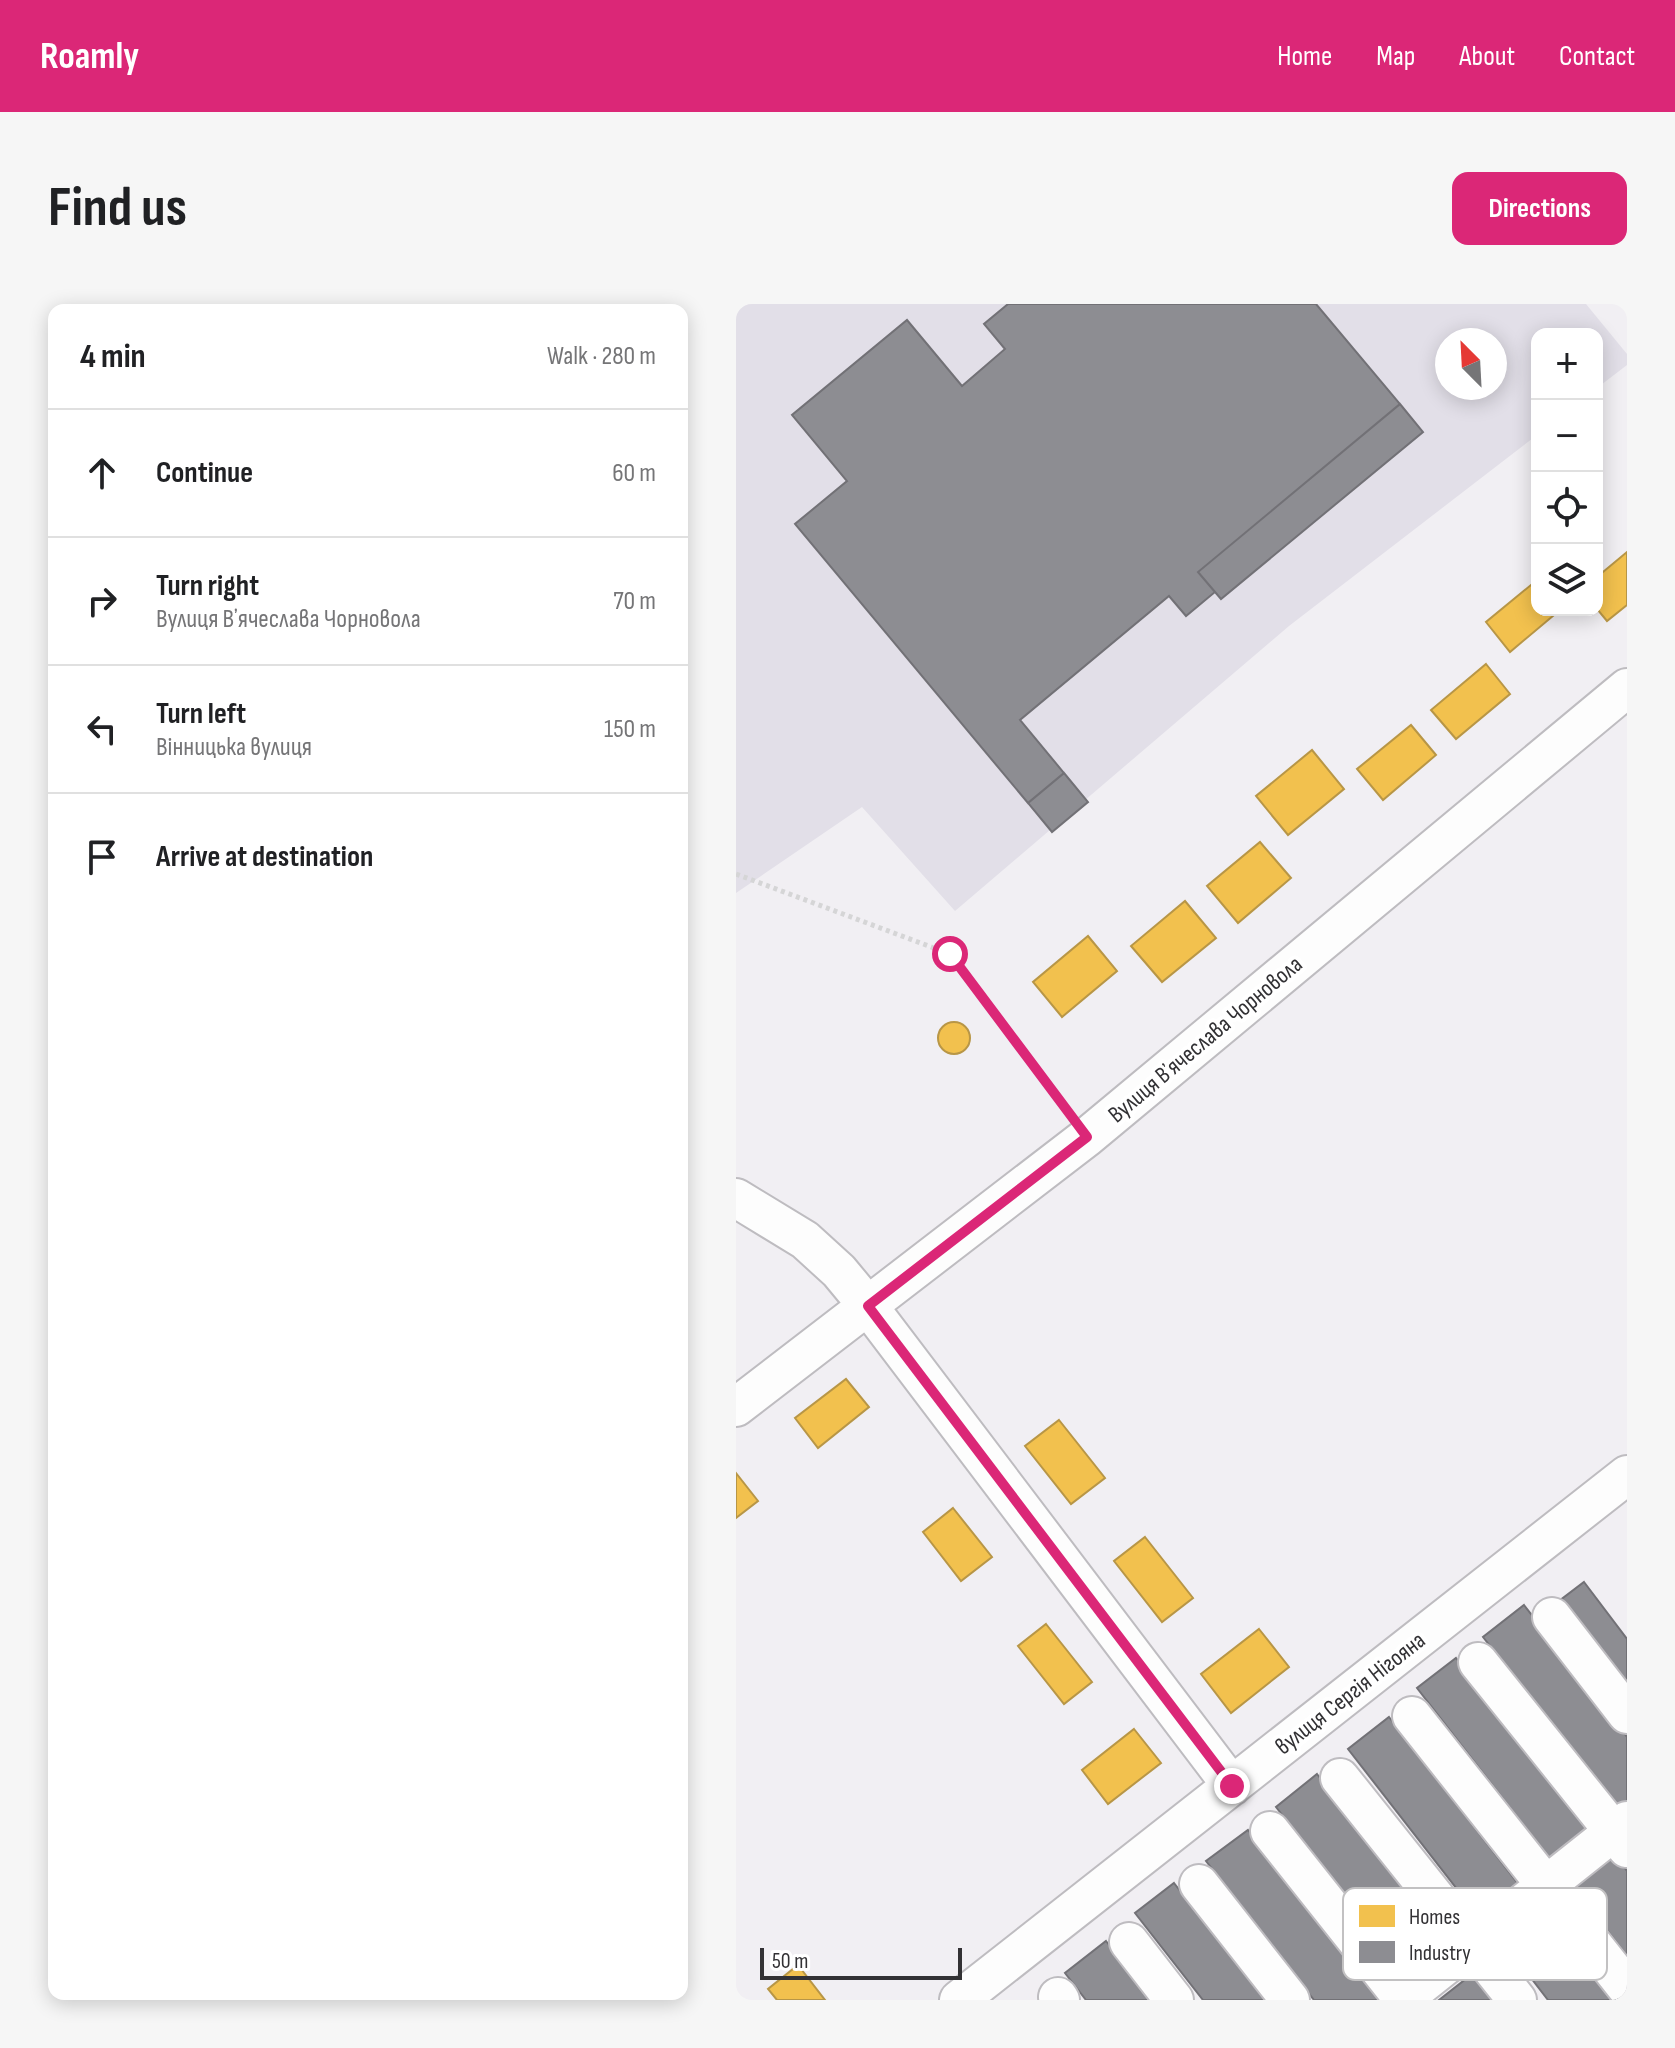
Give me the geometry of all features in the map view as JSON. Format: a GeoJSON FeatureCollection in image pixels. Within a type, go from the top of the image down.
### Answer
{"type":"FeatureCollection","features":[{"type":"Feature","properties":{"kind":"street","name":"Вулиця Вʼячеслава Чорновола"},"geometry":{"type":"LineString","coordinates":[[736,1407],[1087,1137],[1627,688]]}},
{"type":"Feature","properties":{"kind":"street"},"geometry":{"type":"LineString","coordinates":[[736,1198],[805,1240],[839,1271],[1232,1786]]}},
{"type":"Feature","properties":{"kind":"street","name":"вулиця Сергія Нігояна"},"geometry":{"type":"LineString","coordinates":[[959,2000],[1627,1475]]}},
{"type":"Feature","properties":{"kind":"street"},"geometry":{"type":"LineString","coordinates":[[1552,1617],[1627,1714]]}},
{"type":"Feature","properties":{"kind":"street"},"geometry":{"type":"LineString","coordinates":[[1478,1662],[1623,1833],[1543,1888]]}},
{"type":"Feature","properties":{"kind":"street"},"geometry":{"type":"LineString","coordinates":[[1412,1716],[1546,1886]]}},
{"type":"Feature","properties":{"kind":"street"},"geometry":{"type":"LineString","coordinates":[[1340,1778],[1427,1888]]}},
{"type":"Feature","properties":{"kind":"street"},"geometry":{"type":"LineString","coordinates":[[1270,1831],[1343,1924]]}},
{"type":"Feature","properties":{"kind":"street"},"geometry":{"type":"LineString","coordinates":[[1199,1884],[1290,2000]]}},
{"type":"Feature","properties":{"kind":"street"},"geometry":{"type":"LineString","coordinates":[[1129,1942],[1174,2000]]}},
{"type":"Feature","properties":{"kind":"street"},"geometry":{"type":"LineString","coordinates":[[1607,1963],[1627,1988]]}},
{"type":"Feature","properties":{"kind":"street"},"geometry":{"type":"LineString","coordinates":[[1387,1980],[1403,2000],[1428,1980]]}},
{"type":"Feature","properties":{"kind":"street"},"geometry":{"type":"LineString","coordinates":[[1501,1980],[1517,2000]]}},
{"type":"Feature","properties":{"kind":"path"},"geometry":{"type":"LineString","coordinates":[[736,874],[950,954],[1087,1137]]}},
{"type":"Feature","properties":{"kind":"shaded area"},"geometry":{"type":"Polygon","coordinates":[[[736,304],[1586,304],[1627,354],[1627,365],[1603,383],[1603,328],[1531,328],[1531,440],[1289,626],[955,911],[862,807],[736,893],[736,304]]]}},
{"type":"Feature","properties":{"kind":"building: Homes"},"geometry":{"type":"Polygon","coordinates":[[[1627,552],[1627,605],[1607,621],[1603,616],[1603,572],[1627,552]]]}},
{"type":"Feature","properties":{"kind":"building: Homes"},"geometry":{"type":"Polygon","coordinates":[[[1531,585],[1531,616],[1553,616],[1510,652],[1486,622],[1531,585]]]}},
{"type":"Feature","properties":{"kind":"building: Homes"},"geometry":{"type":"Polygon","coordinates":[[[1486,664],[1510,694],[1456,739],[1431,710],[1486,664]]]}},
{"type":"Feature","properties":{"kind":"building: Homes"},"geometry":{"type":"Polygon","coordinates":[[[1411,725],[1436,755],[1383,800],[1357,769],[1411,725]]]}},
{"type":"Feature","properties":{"kind":"building: Homes"},"geometry":{"type":"Polygon","coordinates":[[[1312,750],[1344,789],[1288,835],[1256,796],[1312,750]]]}},
{"type":"Feature","properties":{"kind":"building: Homes"},"geometry":{"type":"Polygon","coordinates":[[[1260,842],[1291,878],[1238,923],[1207,886],[1260,842]]]}},
{"type":"Feature","properties":{"kind":"building: Homes"},"geometry":{"type":"Polygon","coordinates":[[[1185,901],[1216,938],[1162,982],[1131,946],[1185,901]]]}},
{"type":"Feature","properties":{"kind":"building: Homes"},"geometry":{"type":"Polygon","coordinates":[[[1088,936],[1117,971],[1062,1017],[1033,982],[1088,936]]]}},
{"type":"Feature","properties":{"kind":"building: Homes"},"geometry":{"type":"Polygon","coordinates":[[[954,1022],[965,1027],[970,1038],[965,1049],[954,1054],[943,1049],[938,1038],[943,1027],[954,1022]]]}},
{"type":"Feature","properties":{"kind":"building: Homes"},"geometry":{"type":"Polygon","coordinates":[[[846,1379],[869,1407],[818,1448],[795,1418],[846,1379]]]}},
{"type":"Feature","properties":{"kind":"building: Homes"},"geometry":{"type":"Polygon","coordinates":[[[1059,1420],[1105,1478],[1071,1504],[1025,1446],[1059,1420]]]}},
{"type":"Feature","properties":{"kind":"building: Homes"},"geometry":{"type":"Polygon","coordinates":[[[736,1473],[758,1501],[736,1518],[736,1473]]]}},
{"type":"Feature","properties":{"kind":"building: Homes"},"geometry":{"type":"Polygon","coordinates":[[[953,1508],[992,1557],[961,1581],[923,1532],[953,1508]]]}},
{"type":"Feature","properties":{"kind":"building: Homes"},"geometry":{"type":"Polygon","coordinates":[[[1145,1537],[1193,1598],[1162,1622],[1114,1561],[1145,1537]]]}},
{"type":"Feature","properties":{"kind":"building: Homes"},"geometry":{"type":"Polygon","coordinates":[[[1046,1624],[1092,1682],[1064,1704],[1018,1646],[1046,1624]]]}},
{"type":"Feature","properties":{"kind":"building: Homes"},"geometry":{"type":"Polygon","coordinates":[[[1259,1629],[1289,1667],[1231,1713],[1201,1674],[1259,1629]]]}},
{"type":"Feature","properties":{"kind":"building: Homes"},"geometry":{"type":"Polygon","coordinates":[[[1134,1729],[1161,1763],[1108,1804],[1082,1770],[1134,1729]]]}},
{"type":"Feature","properties":{"kind":"building: Homes"},"geometry":{"type":"Polygon","coordinates":[[[798,1965],[825,2000],[777,2000],[768,1989],[798,1965]]]}},
{"type":"Feature","properties":{"kind":"building: Industry"},"geometry":{"type":"Polygon","coordinates":[[[1008,304],[1316,304],[1400,404],[1198,572],[1215,592],[1186,616],[1169,596],[1020,720],[1064,773],[1028,803],[795,524],[847,481],[792,415],[907,320],[962,386],[1005,349],[984,324],[1008,304]]]}},
{"type":"Feature","properties":{"kind":"building: Industry"},"geometry":{"type":"Polygon","coordinates":[[[1400,404],[1423,432],[1221,599],[1198,572],[1400,404]]]}},
{"type":"Feature","properties":{"kind":"building: Industry"},"geometry":{"type":"Polygon","coordinates":[[[1064,773],[1088,802],[1052,832],[1028,803],[1064,773]]]}},
{"type":"Feature","properties":{"kind":"building: Industry"},"geometry":{"type":"Polygon","coordinates":[[[1584,1582],[1627,1639],[1627,1690],[1559,1601],[1584,1582]]]}},
{"type":"Feature","properties":{"kind":"building: Industry"},"geometry":{"type":"Polygon","coordinates":[[[1524,1605],[1627,1737],[1627,1813],[1623,1816],[1483,1637],[1524,1605]]]}},
{"type":"Feature","properties":{"kind":"building: Industry"},"geometry":{"type":"Polygon","coordinates":[[[1456,1658],[1595,1836],[1556,1867],[1417,1688],[1456,1658]]]}},
{"type":"Feature","properties":{"kind":"building: Industry"},"geometry":{"type":"Polygon","coordinates":[[[1389,1717],[1521,1888],[1456,1888],[1348,1749],[1389,1717]]]}},
{"type":"Feature","properties":{"kind":"building: Industry"},"geometry":{"type":"Polygon","coordinates":[[[1317,1774],[1406,1888],[1343,1888],[1343,1894],[1276,1807],[1317,1774]]]}},
{"type":"Feature","properties":{"kind":"building: Industry"},"geometry":{"type":"Polygon","coordinates":[[[1248,1830],[1343,1952],[1343,1980],[1364,1980],[1380,2000],[1314,2000],[1206,1861],[1248,1830]]]}},
{"type":"Feature","properties":{"kind":"building: Industry"},"geometry":{"type":"Polygon","coordinates":[[[1613,1852],[1627,1871],[1627,1956],[1607,1930],[1607,1888],[1574,1888],[1571,1884],[1613,1852]]]}},
{"type":"Feature","properties":{"kind":"building: Industry"},"geometry":{"type":"Polygon","coordinates":[[[1174,1883],[1265,2000],[1203,2000],[1135,1913],[1174,1883]]]}},
{"type":"Feature","properties":{"kind":"building: Industry"},"geometry":{"type":"Polygon","coordinates":[[[1106,1941],[1152,2000],[1086,2000],[1065,1973],[1106,1941]]]}},
{"type":"Feature","properties":{"kind":"building: Industry"},"geometry":{"type":"Polygon","coordinates":[[[1465,1980],[1483,1980],[1499,2000],[1439,2000],[1465,1980]]]}},
{"type":"Feature","properties":{"kind":"building: Industry"},"geometry":{"type":"Polygon","coordinates":[[[1533,1980],[1603,1980],[1619,2000],[1548,2000],[1533,1980]]]}},
{"type":"Feature","properties":{"kind":"route"},"geometry":{"type":"LineString","coordinates":[[950,954],[1087,1137],[868,1306],[1232,1786]]}}]}
